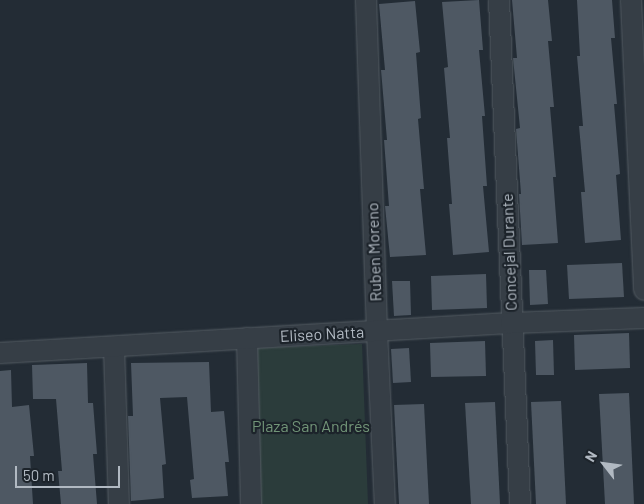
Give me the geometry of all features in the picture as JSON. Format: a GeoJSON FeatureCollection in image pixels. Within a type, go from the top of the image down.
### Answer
{"type":"FeatureCollection","features":[{"type":"Feature","properties":{"kind":"street","name":"Ruben Moreno"},"geometry":{"type":"LineString","coordinates":[[366,0],[376,331],[385,504]]}},
{"type":"Feature","properties":{"kind":"street","name":"Concejal Durante"},"geometry":{"type":"LineString","coordinates":[[499,0],[520,504]]}},
{"type":"Feature","properties":{"kind":"street"},"geometry":{"type":"LineString","coordinates":[[631,0],[644,290]]}},
{"type":"Feature","properties":{"kind":"street","name":"Eliseo Natta"},"geometry":{"type":"LineString","coordinates":[[0,353],[511,323],[644,318]]}},
{"type":"Feature","properties":{"kind":"street"},"geometry":{"type":"LineString","coordinates":[[247,338],[252,504]]}},
{"type":"Feature","properties":{"kind":"street"},"geometry":{"type":"LineString","coordinates":[[114,347],[119,504]]}},
{"type":"Feature","properties":{"kind":"green space","name":"Plaza San Andrés"},"geometry":{"type":"Polygon","coordinates":[[[362,344],[368,504],[259,504],[253,348],[362,344]]]}},
{"type":"Feature","properties":{"kind":"building"},"geometry":{"type":"Polygon","coordinates":[[[479,0],[483,50],[479,50],[485,116],[482,116],[487,186],[483,186],[489,252],[453,255],[449,204],[452,204],[447,138],[450,138],[444,68],[448,67],[442,2],[479,0]]]}},
{"type":"Feature","properties":{"kind":"building"},"geometry":{"type":"Polygon","coordinates":[[[512,0],[548,0],[552,41],[548,41],[554,107],[550,107],[556,177],[553,177],[558,243],[522,245],[519,194],[521,194],[516,129],[520,128],[513,58],[517,58],[512,0]]]}},
{"type":"Feature","properties":{"kind":"building"},"geometry":{"type":"Polygon","coordinates":[[[577,0],[612,0],[615,38],[611,38],[617,104],[614,104],[620,174],[616,175],[621,240],[585,243],[581,192],[585,192],[579,126],[583,126],[577,56],[580,56],[577,0]]]}},
{"type":"Feature","properties":{"kind":"building"},"geometry":{"type":"Polygon","coordinates":[[[415,1],[420,52],[416,53],[421,118],[418,119],[424,189],[420,189],[426,255],[390,257],[385,206],[389,206],[384,140],[387,140],[381,70],[385,70],[379,4],[415,1]]]}},
{"type":"Feature","properties":{"kind":"building"},"geometry":{"type":"Polygon","coordinates":[[[622,263],[624,297],[569,299],[567,265],[622,263]]]}},
{"type":"Feature","properties":{"kind":"building"},"geometry":{"type":"Polygon","coordinates":[[[529,270],[546,270],[548,304],[530,305],[529,270]]]}},
{"type":"Feature","properties":{"kind":"building"},"geometry":{"type":"Polygon","coordinates":[[[486,274],[487,308],[432,310],[431,276],[486,274]]]}},
{"type":"Feature","properties":{"kind":"building"},"geometry":{"type":"Polygon","coordinates":[[[392,281],[410,281],[411,315],[394,316],[392,281]]]}},
{"type":"Feature","properties":{"kind":"building"},"geometry":{"type":"Polygon","coordinates":[[[629,333],[630,368],[575,370],[574,335],[629,333]]]}},
{"type":"Feature","properties":{"kind":"building"},"geometry":{"type":"Polygon","coordinates":[[[553,340],[554,375],[536,375],[535,341],[553,340]]]}},
{"type":"Feature","properties":{"kind":"building"},"geometry":{"type":"Polygon","coordinates":[[[485,341],[486,376],[431,377],[430,343],[485,341]]]}},
{"type":"Feature","properties":{"kind":"building"},"geometry":{"type":"Polygon","coordinates":[[[409,348],[411,382],[393,383],[391,349],[409,348]]]}},
{"type":"Feature","properties":{"kind":"building"},"geometry":{"type":"Polygon","coordinates":[[[209,362],[211,412],[224,411],[229,462],[225,462],[228,496],[192,498],[190,480],[194,479],[187,397],[160,398],[166,464],[162,465],[164,498],[131,501],[128,416],[133,416],[131,363],[209,362]]]}},
{"type":"Feature","properties":{"kind":"building"},"geometry":{"type":"Polygon","coordinates":[[[87,363],[88,403],[93,403],[97,454],[93,454],[97,504],[61,504],[58,471],[62,471],[56,399],[33,399],[32,365],[87,363]]]}},
{"type":"Feature","properties":{"kind":"building"},"geometry":{"type":"Polygon","coordinates":[[[11,370],[12,407],[29,405],[34,456],[30,456],[33,504],[0,504],[0,371],[11,370]]]}},
{"type":"Feature","properties":{"kind":"building"},"geometry":{"type":"Polygon","coordinates":[[[629,393],[634,504],[605,504],[599,394],[629,393]]]}},
{"type":"Feature","properties":{"kind":"building"},"geometry":{"type":"Polygon","coordinates":[[[561,401],[566,504],[536,504],[531,402],[561,401]]]}},
{"type":"Feature","properties":{"kind":"building"},"geometry":{"type":"Polygon","coordinates":[[[495,402],[500,504],[471,504],[465,403],[495,402]]]}},
{"type":"Feature","properties":{"kind":"building"},"geometry":{"type":"Polygon","coordinates":[[[424,404],[429,504],[399,504],[394,405],[424,404]]]}}]}
